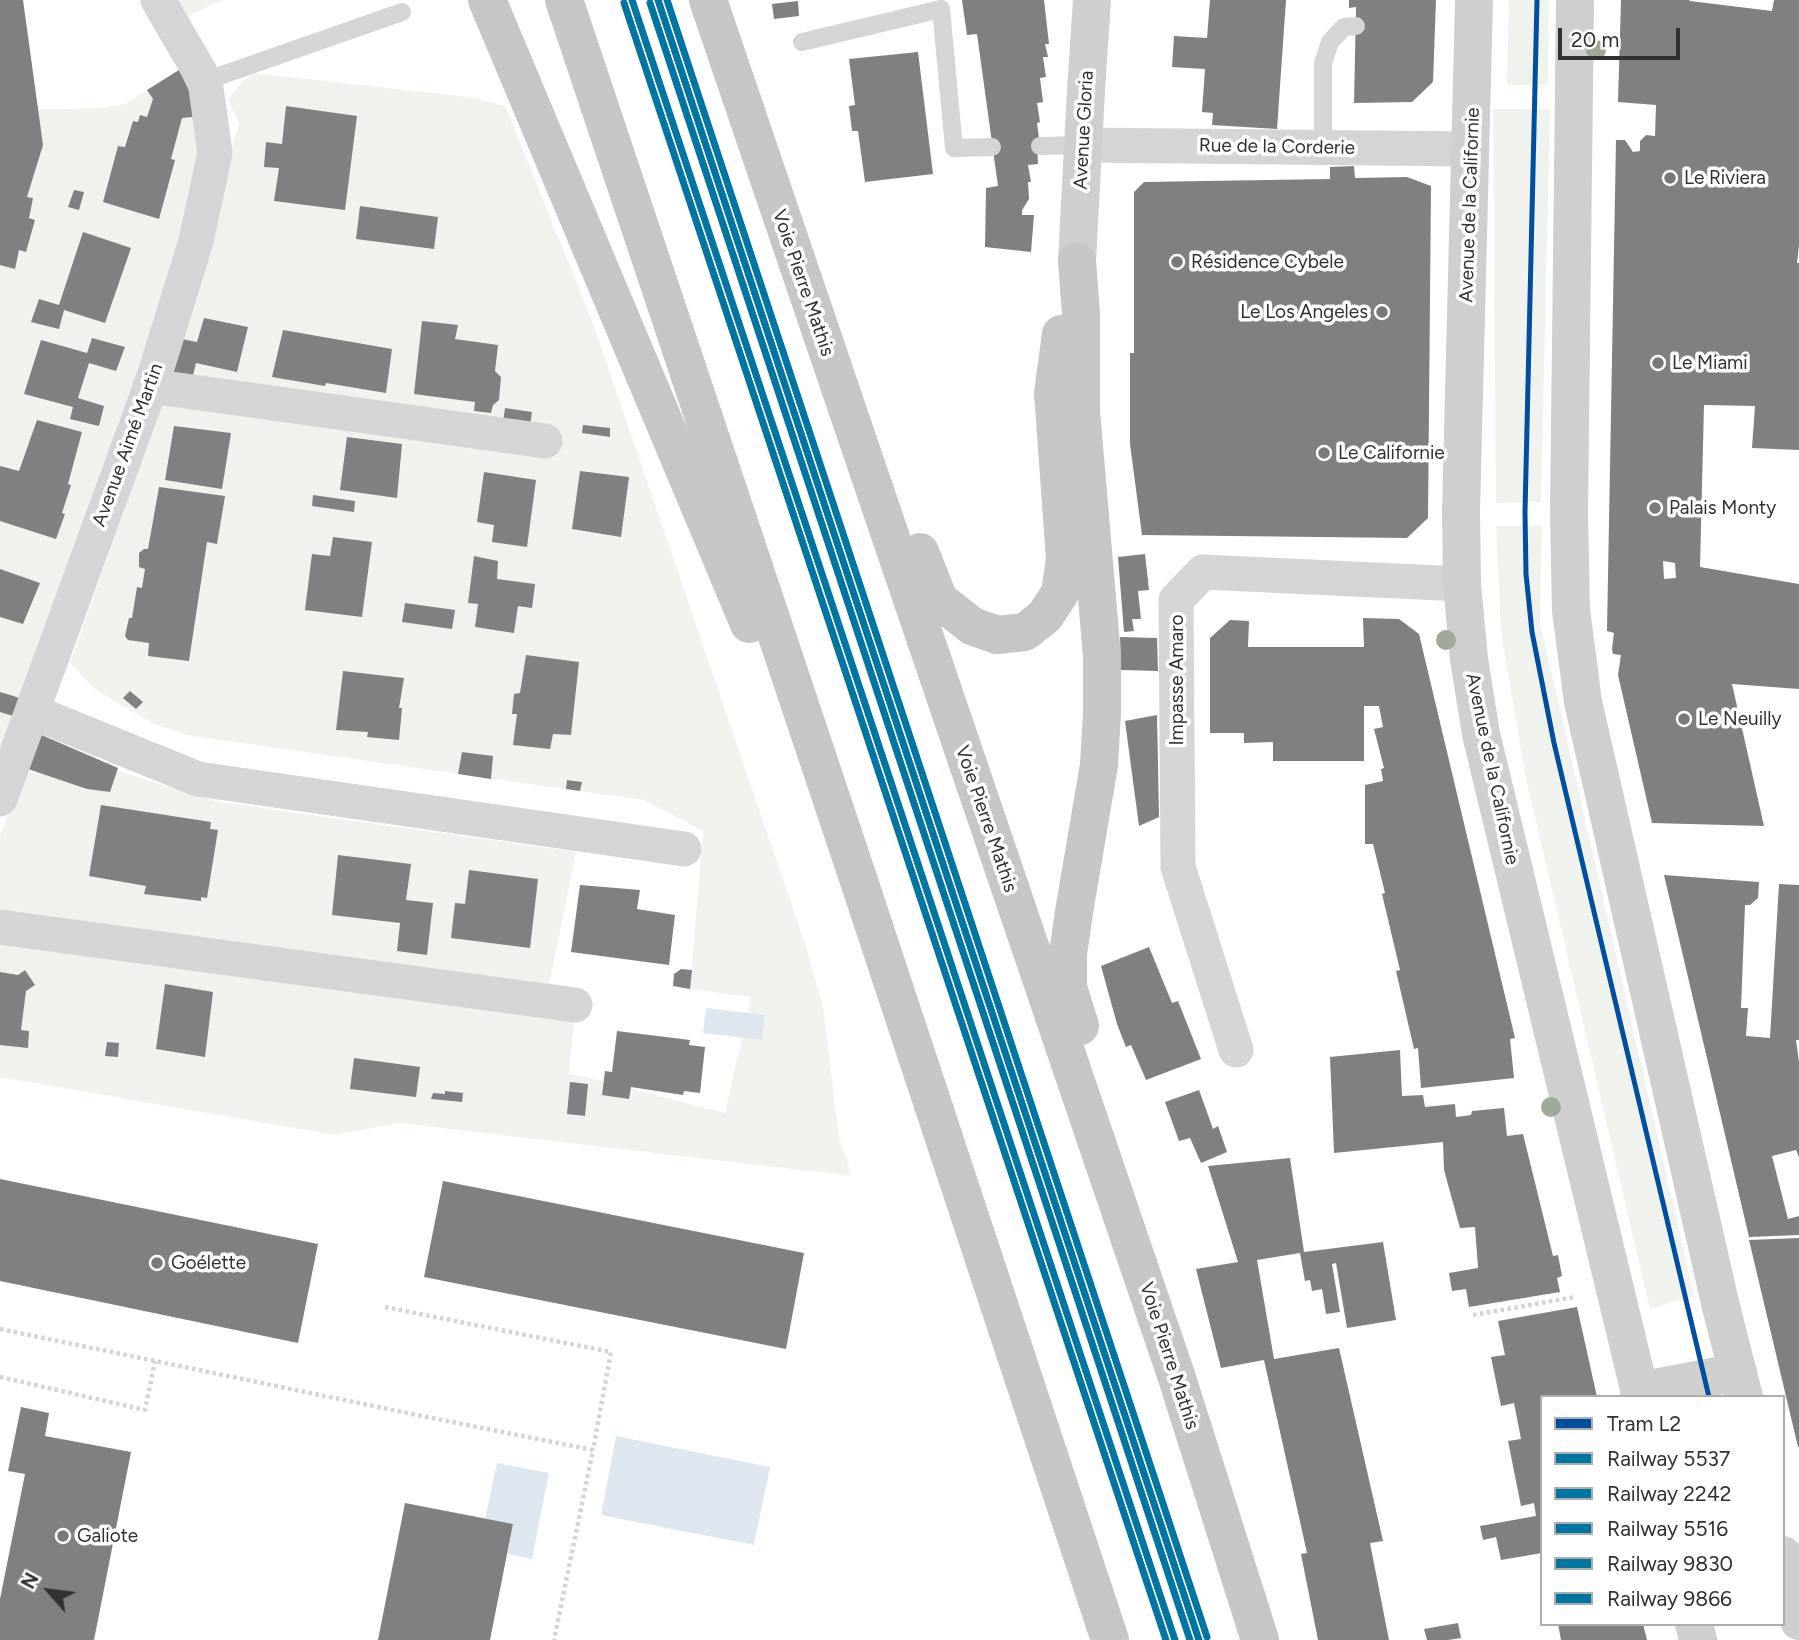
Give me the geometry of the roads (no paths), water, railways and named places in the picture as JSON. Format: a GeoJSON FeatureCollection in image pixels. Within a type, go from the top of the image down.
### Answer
{"type":"FeatureCollection","features":[{"type":"Feature","properties":{"kind":"highway"},"geometry":{"type":"LineString","coordinates":[[487,0],[859,881]]}},
{"type":"Feature","properties":{"kind":"highway"},"geometry":{"type":"LineString","coordinates":[[564,0],[1110,1640]]}},
{"type":"Feature","properties":{"kind":"highway","name":"Voie Pierre Mathis"},"geometry":{"type":"LineString","coordinates":[[708,0],[1177,1378],[1260,1640]]}},
{"type":"Feature","properties":{"kind":"highway"},"geometry":{"type":"LineString","coordinates":[[747,118],[939,600],[972,626],[997,635],[1024,632],[1045,616],[1060,593],[1065,559],[1053,393],[1064,316],[1077,261]]}},
{"type":"Feature","properties":{"kind":"highway"},"geometry":{"type":"LineString","coordinates":[[1077,261],[1081,314],[1081,411],[1102,656],[1102,702],[1099,765],[1068,954],[1068,987],[1114,1131],[1177,1378]]}},
{"type":"Feature","properties":{"kind":"main road","name":"Avenue Gloria"},"geometry":{"type":"LineString","coordinates":[[1077,261],[1093,0]]}},
{"type":"Feature","properties":{"kind":"main road","name":"Avenue de la Californie"},"geometry":{"type":"LineString","coordinates":[[1474,0],[1461,512],[1462,584],[1469,659],[1481,734],[1640,1394]]}},
{"type":"Feature","properties":{"kind":"main road"},"geometry":{"type":"LineString","coordinates":[[1574,0],[1569,513],[1571,610],[1583,702],[1721,1307],[1741,1384],[1640,1394]]}},
{"type":"Feature","properties":{"kind":"main road"},"geometry":{"type":"LineString","coordinates":[[1785,1563],[1799,1621]]}},
{"type":"Feature","properties":{"kind":"street","name":"Avenue Aimé Martin"},"geometry":{"type":"LineString","coordinates":[[0,799],[150,386],[197,241],[215,153],[205,81],[158,0]]}},
{"type":"Feature","properties":{"kind":"street","name":"Rue de la Corderie"},"geometry":{"type":"LineString","coordinates":[[1083,145],[1471,149]]}},
{"type":"Feature","properties":{"kind":"street"},"geometry":{"type":"LineString","coordinates":[[150,386],[545,441]]}},
{"type":"Feature","properties":{"kind":"street","name":"Impasse Amaro"},"geometry":{"type":"LineString","coordinates":[[1236,1049],[1178,867],[1176,600],[1203,572],[1462,584]]}},
{"type":"Feature","properties":{"kind":"street"},"geometry":{"type":"LineString","coordinates":[[33,712],[198,779],[684,849]]}},
{"type":"Feature","properties":{"kind":"street"},"geometry":{"type":"LineString","coordinates":[[0,927],[575,1005]]}},
{"type":"Feature","properties":{"kind":"lane"},"geometry":{"type":"LineString","coordinates":[[802,42],[941,9],[954,148],[992,147]]}},
{"type":"Feature","properties":{"kind":"lane"},"geometry":{"type":"LineString","coordinates":[[205,81],[402,12]]}},
{"type":"Feature","properties":{"kind":"lane"},"geometry":{"type":"LineString","coordinates":[[1323,148],[1323,63],[1330,42],[1344,27],[1356,26]]}},
{"type":"Feature","properties":{"kind":"lane"},"geometry":{"type":"LineString","coordinates":[[1040,146],[1083,145]]}},
{"type":"Feature","properties":{"kind":"tram line","name":"L2"},"geometry":{"type":"LineString","coordinates":[[1537,0],[1525,512],[1526,574],[1532,632],[1554,743],[1709,1395]]}},
{"type":"Feature","properties":{"kind":"rail line","name":"5537"},"geometry":{"type":"LineString","coordinates":[[632,0],[1175,1640]]}},
{"type":"Feature","properties":{"kind":"rail line","name":"2242"},"geometry":{"type":"LineString","coordinates":[[658,0],[1199,1640]]}},
{"type":"Feature","properties":{"kind":"rail line","name":"9866"},"geometry":{"type":"LineString","coordinates":[[667,0],[1207,1637]]}},
{"type":"Feature","properties":{"kind":"rail line","name":"9830"},"geometry":{"type":"LineString","coordinates":[[624,3],[1166,1640]]}},
{"type":"Feature","properties":{"kind":"rail line","name":"5516"},"geometry":{"type":"LineString","coordinates":[[650,3],[1190,1640]]}},
{"type":"Feature","properties":{"kind":"place","name":"Le Riviera"},"geometry":{"type":"Point","coordinates":[1670,178]}},
{"type":"Feature","properties":{"kind":"place","name":"Résidence Cybele"},"geometry":{"type":"Point","coordinates":[1177,262]}},
{"type":"Feature","properties":{"kind":"place","name":"Le Los Angeles"},"geometry":{"type":"Point","coordinates":[1382,312]}},
{"type":"Feature","properties":{"kind":"place","name":"Le Miami"},"geometry":{"type":"Point","coordinates":[1658,363]}},
{"type":"Feature","properties":{"kind":"place","name":"Le Californie"},"geometry":{"type":"Point","coordinates":[1324,453]}},
{"type":"Feature","properties":{"kind":"place","name":"Palais Monty"},"geometry":{"type":"Point","coordinates":[1655,508]}},
{"type":"Feature","properties":{"kind":"place","name":"Le Neuilly"},"geometry":{"type":"Point","coordinates":[1684,719]}},
{"type":"Feature","properties":{"kind":"place","name":"Goélette"},"geometry":{"type":"Point","coordinates":[157,1263]}},
{"type":"Feature","properties":{"kind":"place","name":"Galiote"},"geometry":{"type":"Point","coordinates":[63,1536]}}]}
